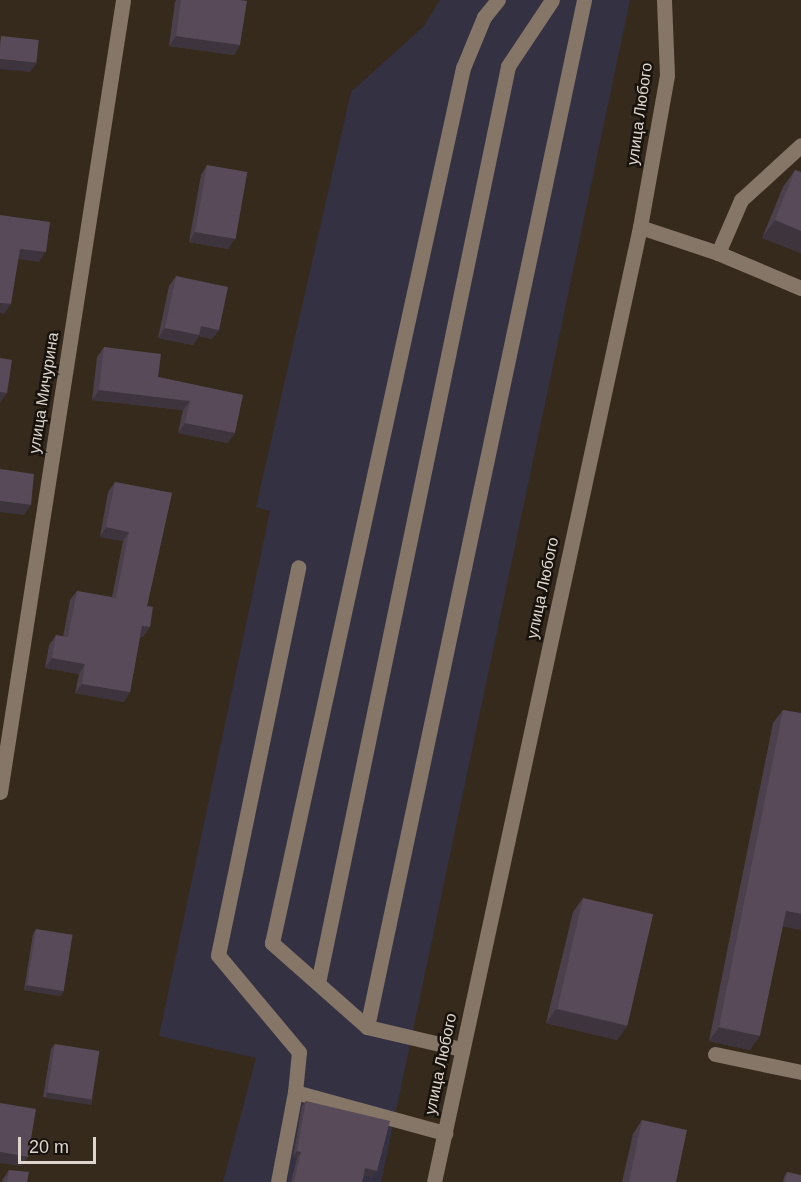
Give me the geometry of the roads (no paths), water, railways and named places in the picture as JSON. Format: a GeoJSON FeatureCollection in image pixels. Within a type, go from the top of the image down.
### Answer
{"type":"FeatureCollection","features":[{"type":"Feature","properties":{"kind":"street","name":"улица Мичурина"},"geometry":{"type":"LineString","coordinates":[[0,792],[123,0]]}},
{"type":"Feature","properties":{"kind":"street"},"geometry":{"type":"LineString","coordinates":[[461,1049],[367,1027],[272,943],[463,68],[484,16],[498,0]]}},
{"type":"Feature","properties":{"kind":"street"},"geometry":{"type":"LineString","coordinates":[[318,983],[508,66],[552,0]]}},
{"type":"Feature","properties":{"kind":"street"},"geometry":{"type":"LineString","coordinates":[[367,1027],[584,0]]}},
{"type":"Feature","properties":{"kind":"street","name":"улица Любого"},"geometry":{"type":"LineString","coordinates":[[434,1182],[640,227],[667,75],[664,0]]}},
{"type":"Feature","properties":{"kind":"street"},"geometry":{"type":"LineString","coordinates":[[718,253],[741,200],[801,146]]}},
{"type":"Feature","properties":{"kind":"street"},"geometry":{"type":"LineString","coordinates":[[640,227],[718,253],[801,288]]}},
{"type":"Feature","properties":{"kind":"street"},"geometry":{"type":"LineString","coordinates":[[278,1182],[295,1092],[299,1053],[218,955],[298,567]]}},
{"type":"Feature","properties":{"kind":"street"},"geometry":{"type":"LineString","coordinates":[[715,1054],[801,1072]]}},
{"type":"Feature","properties":{"kind":"street"},"geometry":{"type":"LineString","coordinates":[[295,1092],[445,1132]]}}]}
